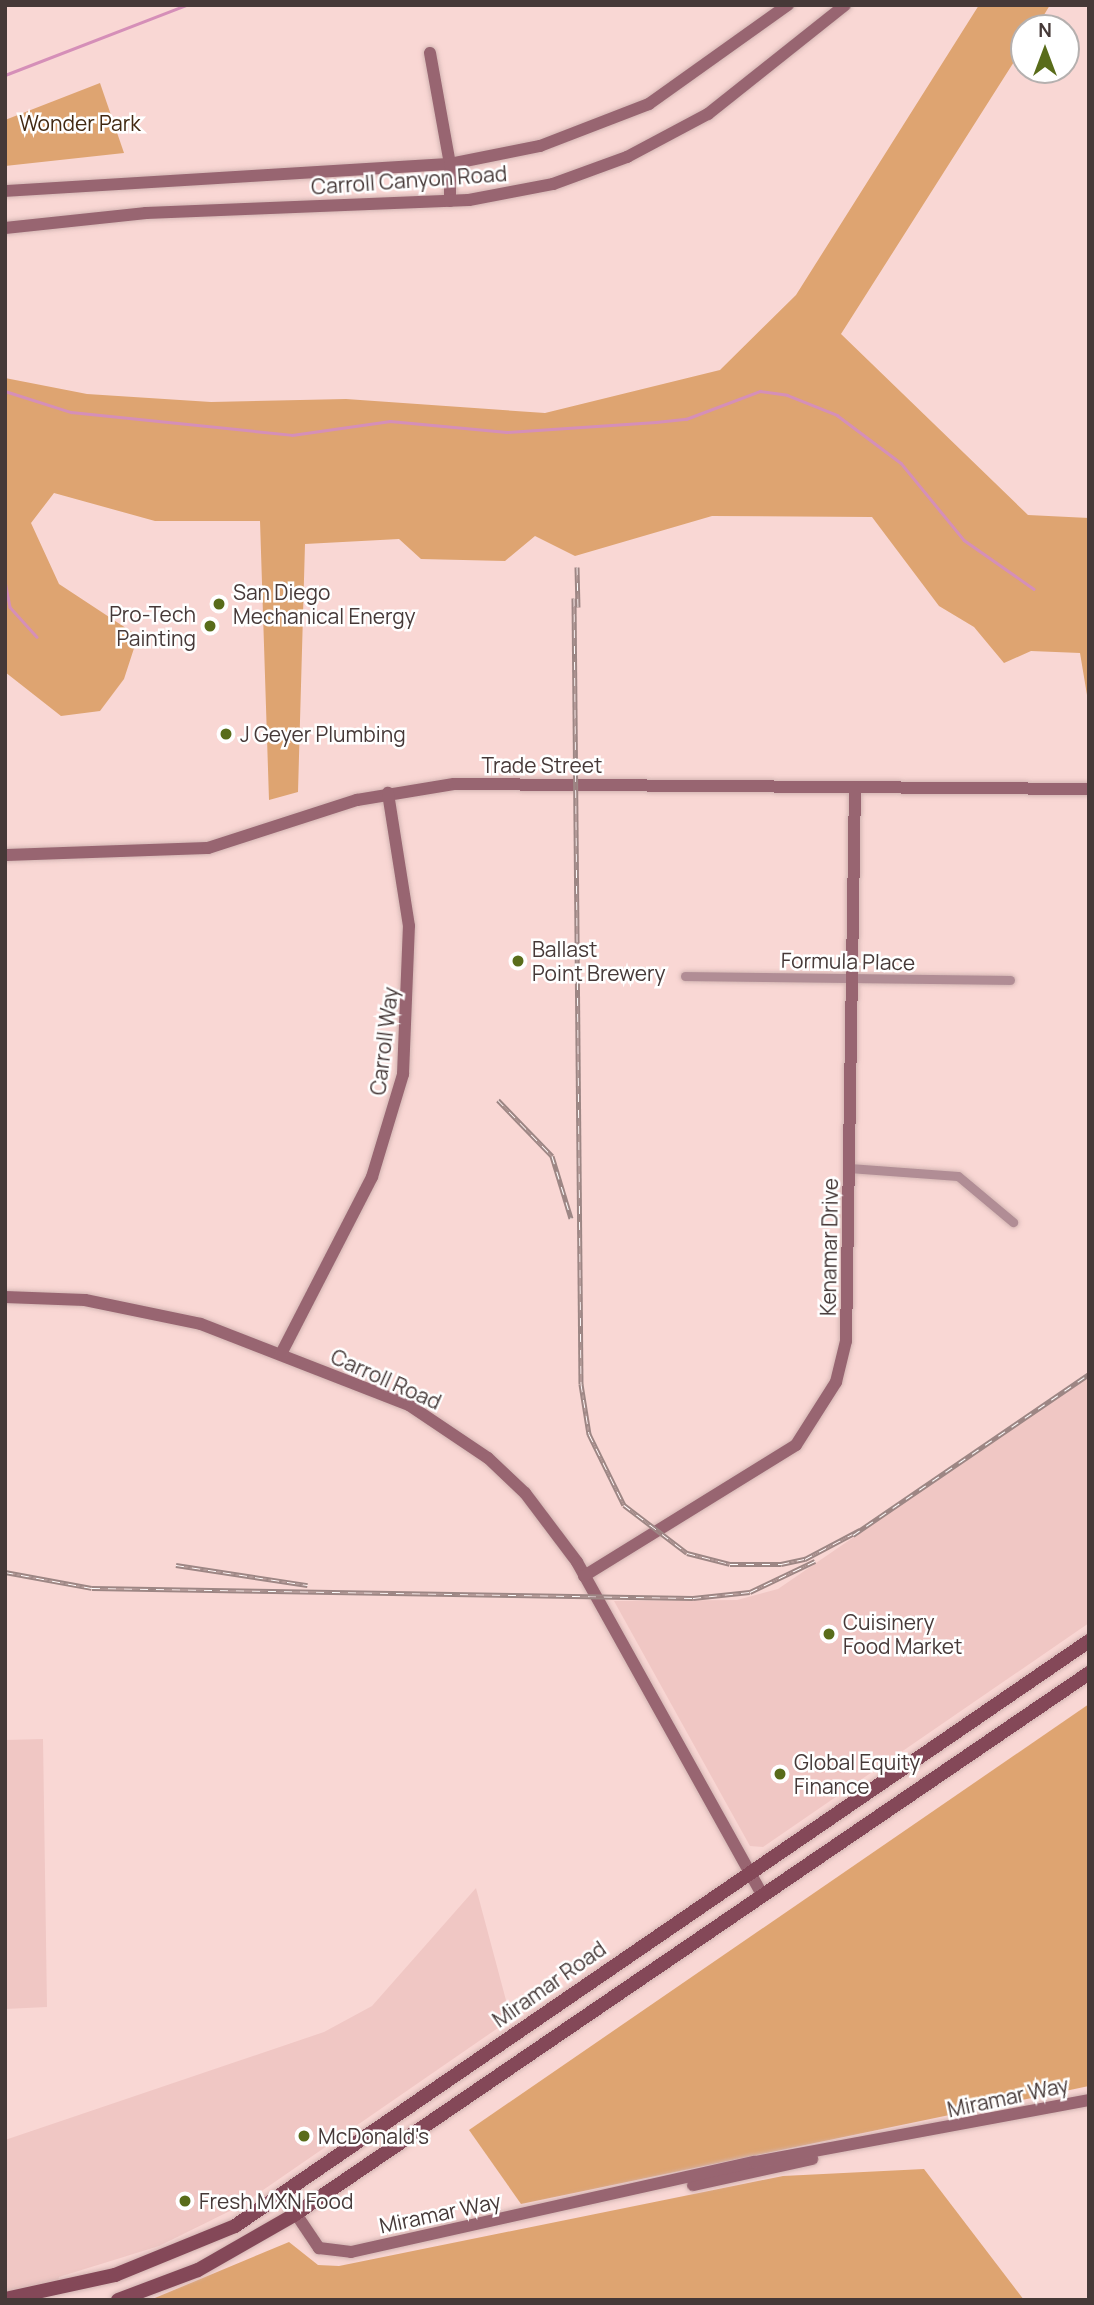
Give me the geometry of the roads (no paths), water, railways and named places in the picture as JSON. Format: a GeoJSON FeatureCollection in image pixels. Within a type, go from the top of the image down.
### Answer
{"type":"FeatureCollection","features":[{"type":"Feature","properties":{"kind":"main road","name":"Miramar Road"},"geometry":{"type":"LineString","coordinates":[[5,2300],[149,2263],[204,2242],[284,2196],[747,1871],[1089,1641]]}},
{"type":"Feature","properties":{"kind":"main road"},"geometry":{"type":"LineString","coordinates":[[118,2300],[198,2270],[294,2215],[761,1892],[1089,1673]]}},
{"type":"Feature","properties":{"kind":"street","name":"Carroll Canyon Road"},"geometry":{"type":"LineString","coordinates":[[5,191],[450,164],[540,146],[649,104],[788,5]]}},
{"type":"Feature","properties":{"kind":"street","name":"Carroll Canyon Road"},"geometry":{"type":"LineString","coordinates":[[5,228],[146,213],[450,201],[553,184],[667,138],[737,94],[845,5]]}},
{"type":"Feature","properties":{"kind":"street"},"geometry":{"type":"LineString","coordinates":[[430,52],[450,164],[450,201]]}},
{"type":"Feature","properties":{"kind":"street","name":"Trade Street"},"geometry":{"type":"LineString","coordinates":[[5,855],[208,848],[388,793],[454,784],[1089,789]]}},
{"type":"Feature","properties":{"kind":"street","name":"Kenamar Drive"},"geometry":{"type":"LineString","coordinates":[[584,1576],[770,1465],[819,1416],[846,1341],[855,787]]}},
{"type":"Feature","properties":{"kind":"street","name":"Carroll Way"},"geometry":{"type":"LineString","coordinates":[[281,1354],[372,1177],[403,1074],[409,926],[388,793]]}},
{"type":"Feature","properties":{"kind":"street","name":"Formula Place"},"geometry":{"type":"LineString","coordinates":[[685,976],[1010,980]]}},
{"type":"Feature","properties":{"kind":"street"},"geometry":{"type":"LineString","coordinates":[[849,1168],[958,1176],[1013,1223]]}},
{"type":"Feature","properties":{"kind":"street","name":"Carroll Road"},"geometry":{"type":"LineString","coordinates":[[5,1297],[150,1310],[281,1354],[409,1405],[452,1431],[525,1493],[584,1576],[761,1892]]}},
{"type":"Feature","properties":{"kind":"street","name":"Miramar Way"},"geometry":{"type":"LineString","coordinates":[[284,2196],[294,2215],[319,2248],[338,2253],[630,2193],[755,2162],[852,2147],[1089,2100]]}},
{"type":"Feature","properties":{"kind":"waterway"},"geometry":{"type":"LineString","coordinates":[[5,75],[186,5]]}},
{"type":"Feature","properties":{"kind":"waterway"},"geometry":{"type":"LineString","coordinates":[[5,391],[71,412],[292,435],[390,421],[506,432],[656,422],[686,419],[760,391],[787,395],[837,415],[901,463],[964,540],[1034,589]]}},
{"type":"Feature","properties":{"kind":"waterway"},"geometry":{"type":"LineString","coordinates":[[5,581],[10,607],[37,637]]}},
{"type":"Feature","properties":{"kind":"railway"},"geometry":{"type":"LineString","coordinates":[[577,567],[578,607]]}},
{"type":"Feature","properties":{"kind":"railway"},"geometry":{"type":"LineString","coordinates":[[574,598],[581,1384],[589,1434],[624,1505],[687,1553],[730,1564],[781,1564],[805,1559],[860,1530]]}},
{"type":"Feature","properties":{"kind":"railway"},"geometry":{"type":"LineString","coordinates":[[498,1100],[552,1156],[571,1218]]}},
{"type":"Feature","properties":{"kind":"railway"},"geometry":{"type":"LineString","coordinates":[[853,1535],[1089,1374]]}},
{"type":"Feature","properties":{"kind":"railway"},"geometry":{"type":"LineString","coordinates":[[5,1572],[92,1588],[693,1598],[750,1592],[815,1561]]}},
{"type":"Feature","properties":{"kind":"railway"},"geometry":{"type":"LineString","coordinates":[[176,1565],[307,1585]]}},
{"type":"Feature","properties":{"kind":"place","name":"San Diego Mechanical Energy"},"geometry":{"type":"Point","coordinates":[219,604]}},
{"type":"Feature","properties":{"kind":"place","name":"Pro-Tech Painting"},"geometry":{"type":"Point","coordinates":[210,626]}},
{"type":"Feature","properties":{"kind":"place","name":"J Geyer Plumbing"},"geometry":{"type":"Point","coordinates":[226,734]}},
{"type":"Feature","properties":{"kind":"place","name":"Ballast Point Brewery"},"geometry":{"type":"Point","coordinates":[518,961]}},
{"type":"Feature","properties":{"kind":"place","name":"Cuisinery Food Market"},"geometry":{"type":"Point","coordinates":[829,1634]}},
{"type":"Feature","properties":{"kind":"place","name":"Global Equity Finance"},"geometry":{"type":"Point","coordinates":[780,1774]}},
{"type":"Feature","properties":{"kind":"place","name":"McDonald's"},"geometry":{"type":"Point","coordinates":[304,2136]}},
{"type":"Feature","properties":{"kind":"place","name":"Fresh MXN Food"},"geometry":{"type":"Point","coordinates":[185,2201]}},
{"type":"Feature","properties":{"kind":"park label","name":"Wonder Park"},"geometry":{"type":"Point","coordinates":[80,123]}}]}
